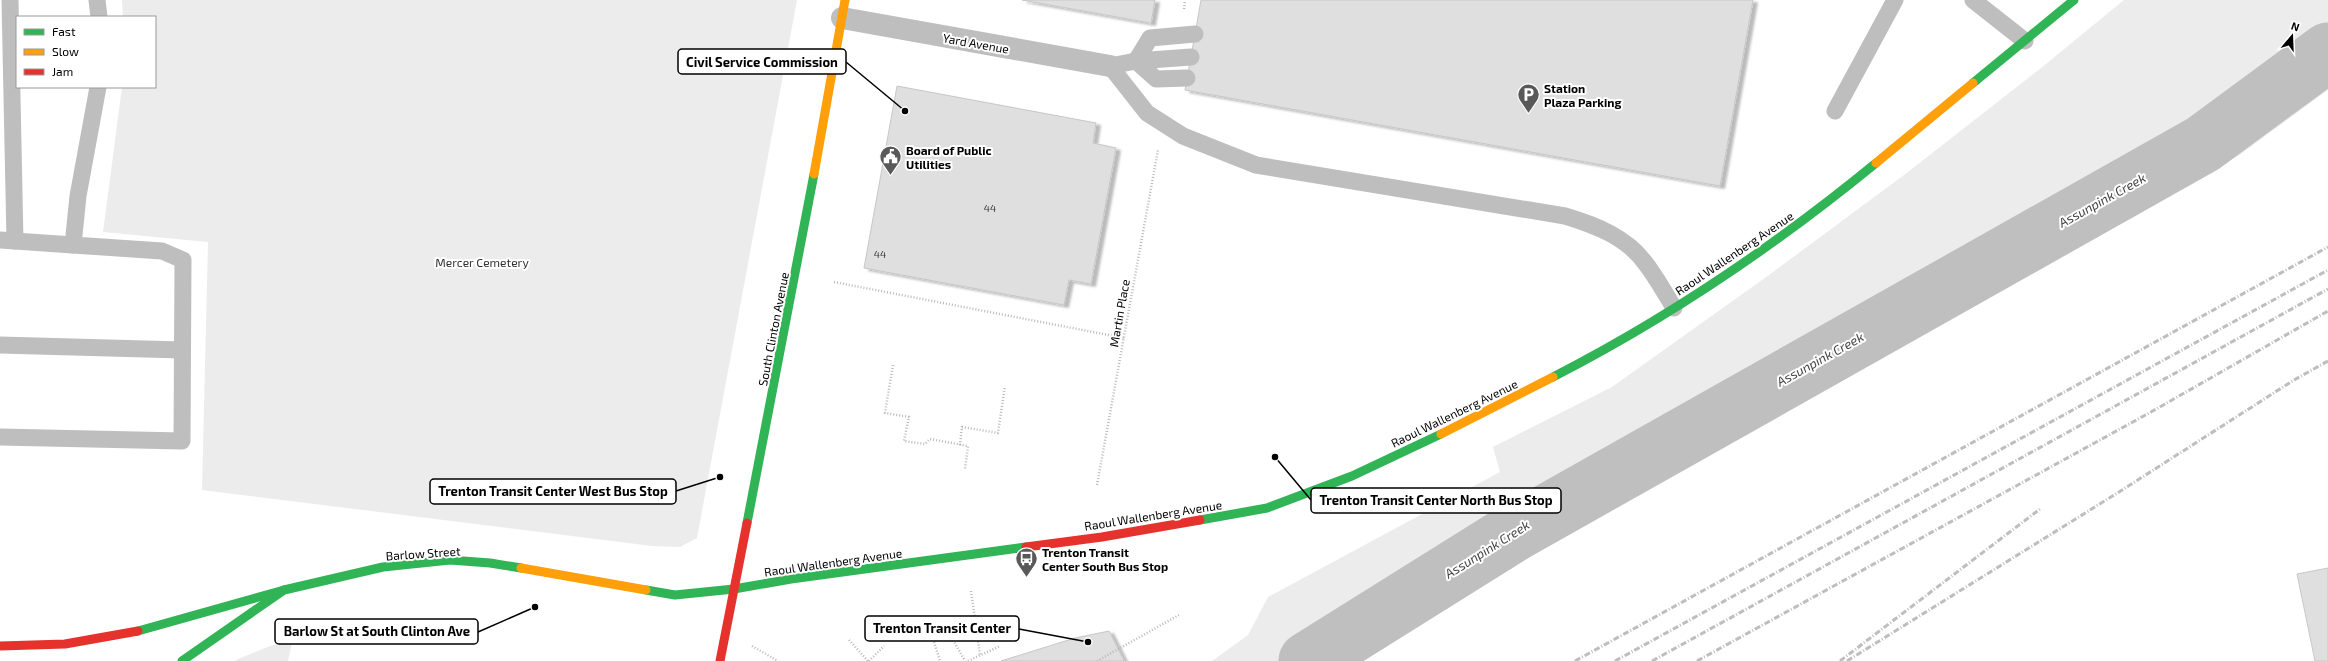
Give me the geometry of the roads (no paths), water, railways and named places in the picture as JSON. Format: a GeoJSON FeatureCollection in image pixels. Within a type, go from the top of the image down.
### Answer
{"type":"FeatureCollection","features":[{"type":"Feature","properties":{"kind":"main road","name":"Raoul Wallenberg Avenue"},"geometry":{"type":"LineString","coordinates":[[734,589],[785,580],[1102,537],[1266,508],[1352,476],[1474,418],[1581,364],[1674,308],[1762,251],[1836,196],[2074,0]]}},
{"type":"Feature","properties":{"kind":"main road","name":"South Clinton Avenue"},"geometry":{"type":"LineString","coordinates":[[720,661],[785,333],[844,9]]}},
{"type":"Feature","properties":{"kind":"main road","name":"Barlow Street"},"geometry":{"type":"LineString","coordinates":[[182,661],[284,590],[383,567],[450,560],[490,563],[676,595],[734,589]]}},
{"type":"Feature","properties":{"kind":"main road"},"geometry":{"type":"LineString","coordinates":[[0,646],[65,644],[143,630],[284,590]]}},
{"type":"Feature","properties":{"kind":"street","name":"Yard Avenue"},"geometry":{"type":"LineString","coordinates":[[844,9],[1110,66]]}},
{"type":"Feature","properties":{"kind":"lane"},"geometry":{"type":"LineString","coordinates":[[0,437],[182,441],[183,260],[162,251],[7,241],[10,0]]}},
{"type":"Feature","properties":{"kind":"lane"},"geometry":{"type":"LineString","coordinates":[[97,0],[99,16]]}},
{"type":"Feature","properties":{"kind":"lane"},"geometry":{"type":"LineString","coordinates":[[1835,111],[1895,0]]}},
{"type":"Feature","properties":{"kind":"lane"},"geometry":{"type":"LineString","coordinates":[[1973,0],[2025,41]]}},
{"type":"Feature","properties":{"kind":"lane"},"geometry":{"type":"LineString","coordinates":[[1136,61],[1150,38],[1195,34]]}},
{"type":"Feature","properties":{"kind":"lane"},"geometry":{"type":"LineString","coordinates":[[1191,57],[1136,61],[1110,66],[1147,113],[1183,136],[1256,165],[1565,216],[1593,225],[1616,236],[1645,263],[1674,308]]}},
{"type":"Feature","properties":{"kind":"lane"},"geometry":{"type":"LineString","coordinates":[[1136,61],[1156,80],[1187,78]]}},
{"type":"Feature","properties":{"kind":"lane"},"geometry":{"type":"LineString","coordinates":[[73,245],[78,196],[98,88]]}},
{"type":"Feature","properties":{"kind":"lane"},"geometry":{"type":"LineString","coordinates":[[0,345],[182,350]]}},
{"type":"Feature","properties":{"kind":"waterway","name":"Assunpink Creek"},"geometry":{"type":"LineString","coordinates":[[1308,661],[1516,531],[2203,144],[2328,52]]}},
{"type":"Feature","properties":{"kind":"railway"},"geometry":{"type":"LineString","coordinates":[[1575,661],[2328,247]]}},
{"type":"Feature","properties":{"kind":"railway"},"geometry":{"type":"LineString","coordinates":[[1615,661],[2328,270]]}},
{"type":"Feature","properties":{"kind":"railway"},"geometry":{"type":"LineString","coordinates":[[1652,661],[2328,289]]}},
{"type":"Feature","properties":{"kind":"railway"},"geometry":{"type":"LineString","coordinates":[[1697,661],[2151,412],[2328,311]]}},
{"type":"Feature","properties":{"kind":"railway"},"geometry":{"type":"LineString","coordinates":[[1847,661],[2119,492],[2294,380],[2328,361]]}},
{"type":"Feature","properties":{"kind":"railway"},"geometry":{"type":"LineString","coordinates":[[1840,661],[2040,509]]}},
{"type":"Feature","properties":{"kind":"place","name":"Civil Service Commission"},"geometry":{"type":"Point","coordinates":[905,111]}},
{"type":"Feature","properties":{"kind":"place","name":"Station Plaza Parking"},"geometry":{"type":"Point","coordinates":[1528,114]}},
{"type":"Feature","properties":{"kind":"place","name":"Board of Public Utilities"},"geometry":{"type":"Point","coordinates":[891,176]}},
{"type":"Feature","properties":{"kind":"place","name":"Trenton Transit Center North Bus Stop"},"geometry":{"type":"Point","coordinates":[1275,457]}},
{"type":"Feature","properties":{"kind":"place","name":"Trenton Transit Center West Bus Stop"},"geometry":{"type":"Point","coordinates":[720,477]}},
{"type":"Feature","properties":{"kind":"place","name":"Trenton Transit Center South Bus Stop"},"geometry":{"type":"Point","coordinates":[1026,578]}},
{"type":"Feature","properties":{"kind":"place","name":"Barlow St at South Clinton Ave"},"geometry":{"type":"Point","coordinates":[535,607]}},
{"type":"Feature","properties":{"kind":"place","name":"Trenton Transit Center"},"geometry":{"type":"Point","coordinates":[1088,642]}},
{"type":"Feature","properties":{"kind":"park label","name":"Mercer Cemetery"},"geometry":{"type":"Point","coordinates":[482,262]}}]}
